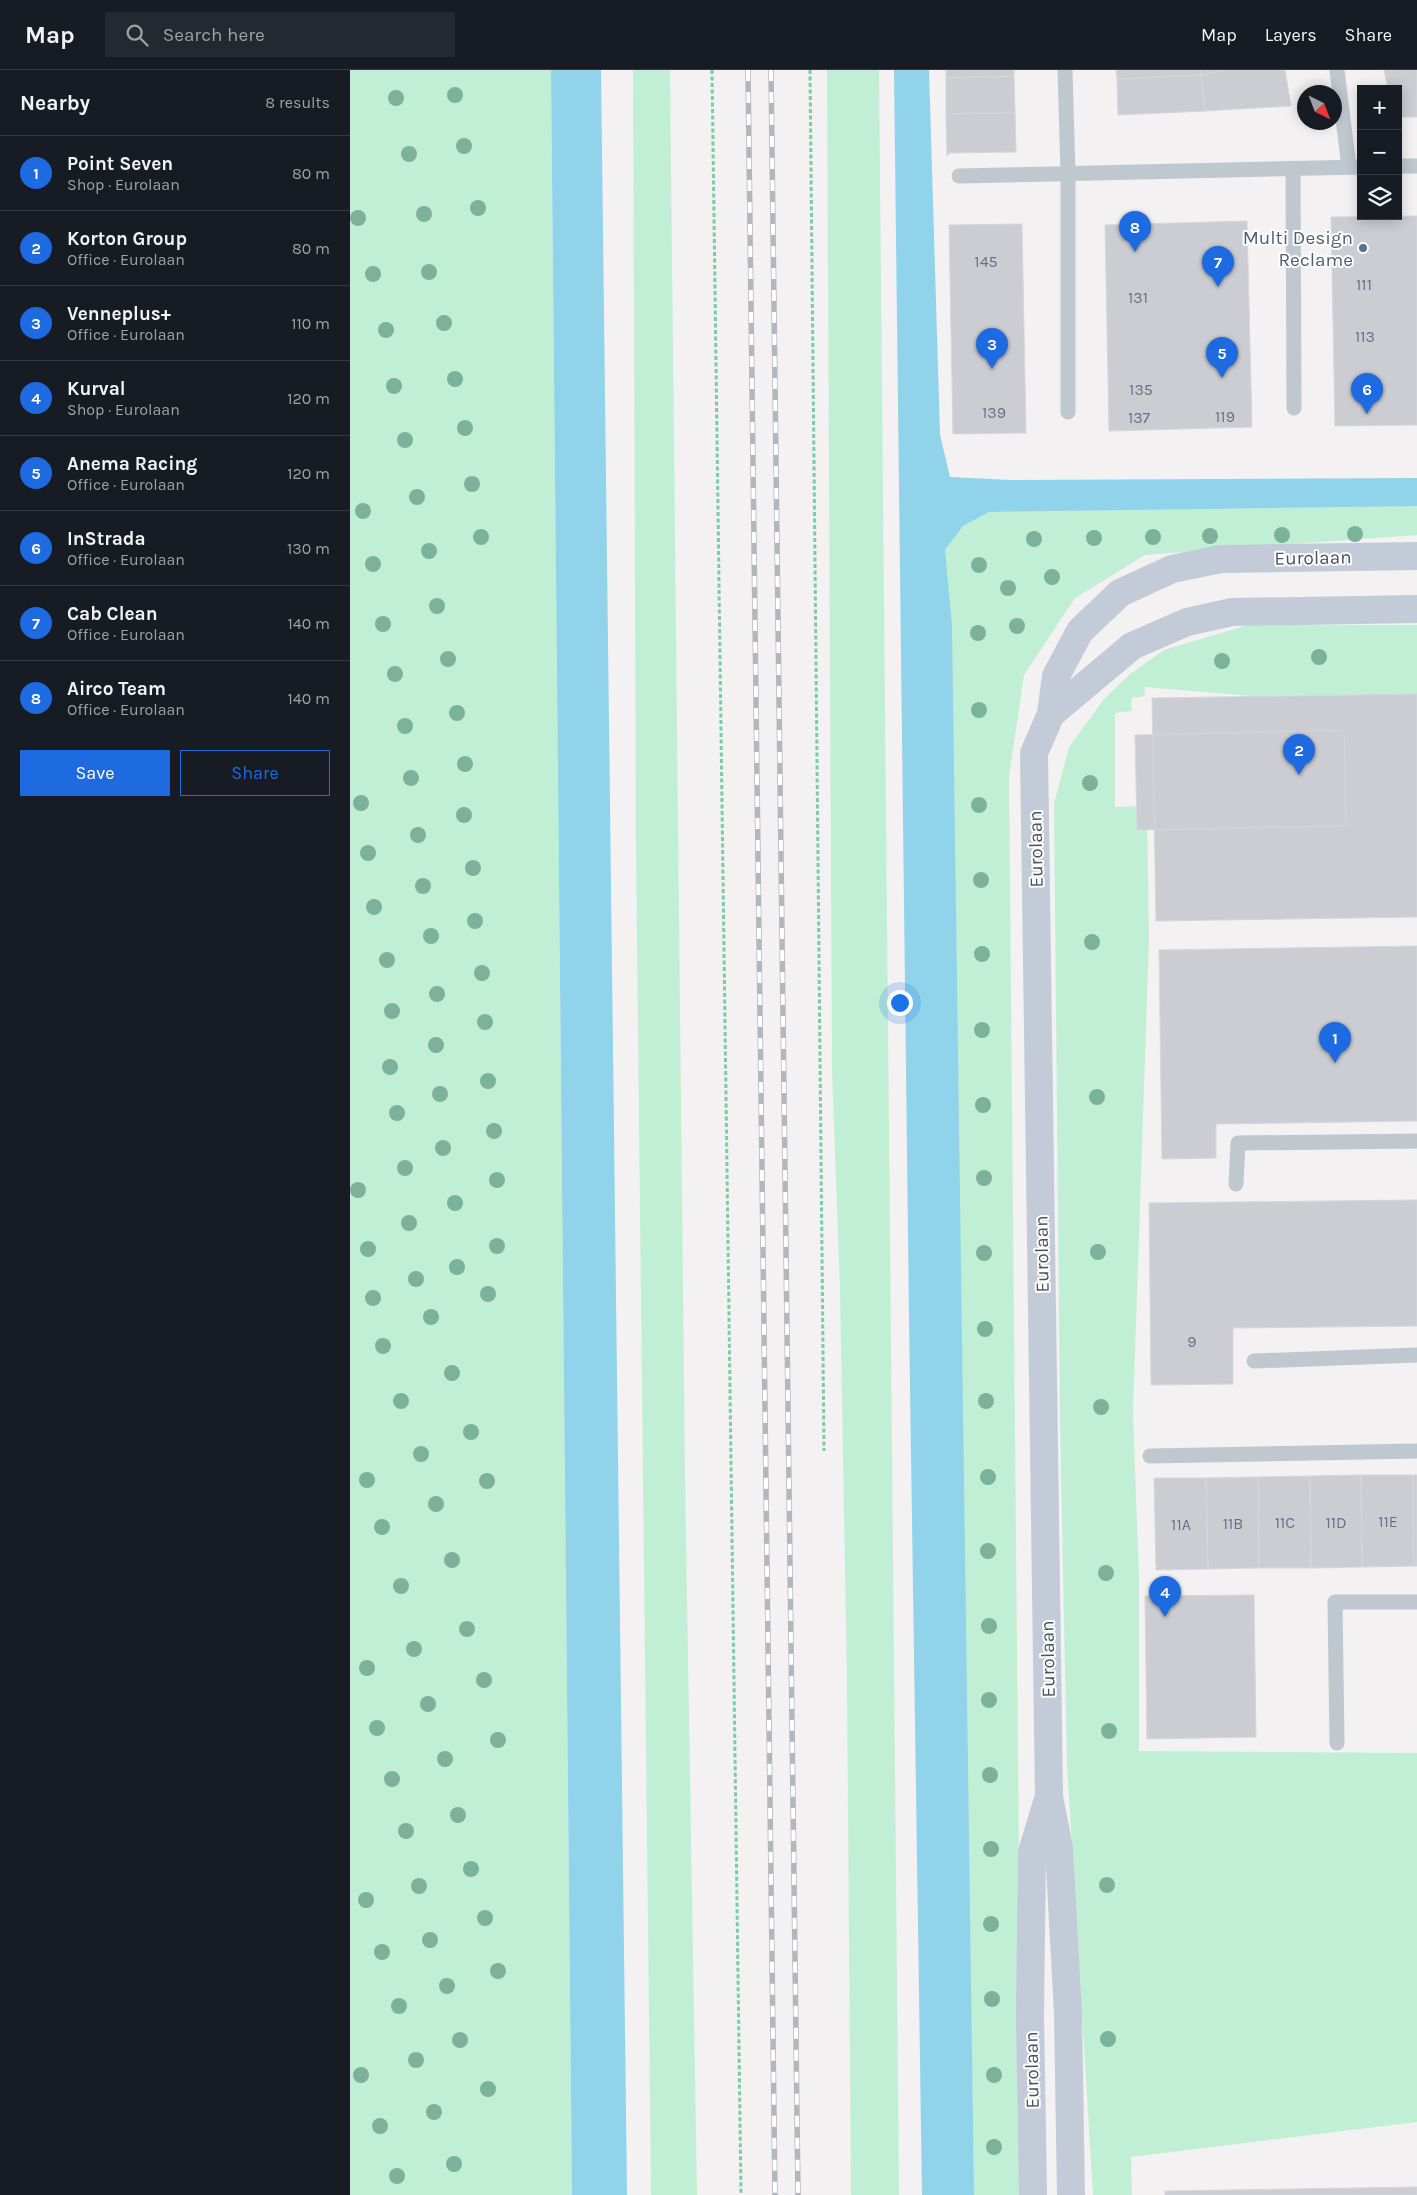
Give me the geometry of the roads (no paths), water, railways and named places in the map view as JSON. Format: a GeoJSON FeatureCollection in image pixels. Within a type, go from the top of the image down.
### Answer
{"type":"FeatureCollection","features":[{"type":"Feature","properties":{"kind":"main road","name":"Eurolaan"},"geometry":{"type":"LineString","coordinates":[[1071,2195],[1068,2003],[1059,1848],[1049,1798],[1034,753],[1051,714],[1056,676],[1080,631],[1120,593],[1172,569],[1221,559],[1417,556]]}},
{"type":"Feature","properties":{"kind":"main road","name":"Eurolaan"},"geometry":{"type":"LineString","coordinates":[[1051,714],[1132,646],[1187,622],[1232,612],[1417,608]]}},
{"type":"Feature","properties":{"kind":"main road","name":"Eurolaan"},"geometry":{"type":"LineString","coordinates":[[1033,2195],[1030,2014],[1032,1852],[1049,1798]]}},
{"type":"Feature","properties":{"kind":"lane"},"geometry":{"type":"LineString","coordinates":[[1065,70],[1068,173],[1068,412]]}},
{"type":"Feature","properties":{"kind":"lane"},"geometry":{"type":"LineString","coordinates":[[959,176],[1355,167],[1337,70]]}},
{"type":"Feature","properties":{"kind":"lane"},"geometry":{"type":"LineString","coordinates":[[1402,166],[1417,166]]}},
{"type":"Feature","properties":{"kind":"lane"},"geometry":{"type":"LineString","coordinates":[[1293,169],[1294,408]]}},
{"type":"Feature","properties":{"kind":"lane"},"geometry":{"type":"LineString","coordinates":[[1236,1184],[1238,1143],[1417,1141]]}},
{"type":"Feature","properties":{"kind":"lane"},"geometry":{"type":"LineString","coordinates":[[1254,1361],[1417,1355]]}},
{"type":"Feature","properties":{"kind":"lane"},"geometry":{"type":"LineString","coordinates":[[1150,1456],[1417,1451]]}},
{"type":"Feature","properties":{"kind":"lane"},"geometry":{"type":"LineString","coordinates":[[1338,1743],[1335,1602],[1417,1602]]}},
{"type":"Feature","properties":{"kind":"water"},"geometry":{"type":"Polygon","coordinates":[[[551,70],[601,70],[627,2195],[572,2195],[551,70]]]}},
{"type":"Feature","properties":{"kind":"water"},"geometry":{"type":"Polygon","coordinates":[[[894,70],[929,70],[940,435],[950,477],[1010,480],[1417,478],[1417,506],[989,512],[963,526],[945,550],[952,626],[974,2195],[922,2195],[894,70]]]}},
{"type":"Feature","properties":{"kind":"railway"},"geometry":{"type":"LineString","coordinates":[[748,70],[775,2195]]}},
{"type":"Feature","properties":{"kind":"railway"},"geometry":{"type":"LineString","coordinates":[[771,70],[798,2195]]}},
{"type":"Feature","properties":{"kind":"place","name":"Multi Design Reclame"},"geometry":{"type":"Point","coordinates":[1363,248]}},
{"type":"Feature","properties":{"kind":"place","name":"Airco Team"},"geometry":{"type":"Point","coordinates":[1135,252]}},
{"type":"Feature","properties":{"kind":"place","name":"Cab Clean"},"geometry":{"type":"Point","coordinates":[1218,287]}},
{"type":"Feature","properties":{"kind":"place","name":"Venneplus+"},"geometry":{"type":"Point","coordinates":[992,369]}},
{"type":"Feature","properties":{"kind":"place","name":"Anema Racing"},"geometry":{"type":"Point","coordinates":[1222,378]}},
{"type":"Feature","properties":{"kind":"place","name":"InStrada"},"geometry":{"type":"Point","coordinates":[1367,414]}},
{"type":"Feature","properties":{"kind":"place","name":"Korton Group"},"geometry":{"type":"Point","coordinates":[1299,775]}},
{"type":"Feature","properties":{"kind":"place","name":"Point Seven"},"geometry":{"type":"Point","coordinates":[1335,1063]}},
{"type":"Feature","properties":{"kind":"place","name":"Kurval"},"geometry":{"type":"Point","coordinates":[1165,1617]}}]}
